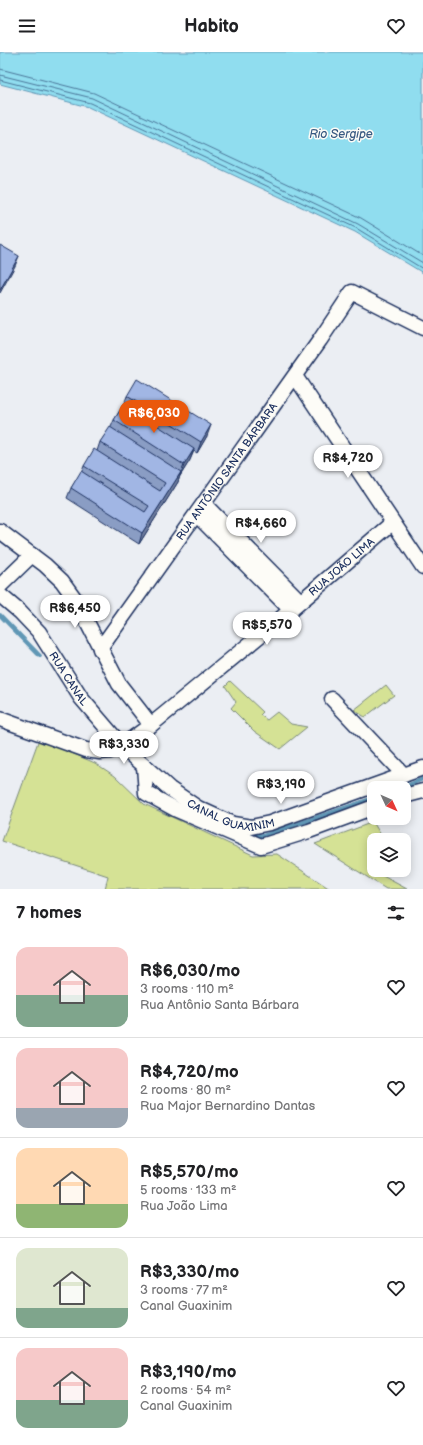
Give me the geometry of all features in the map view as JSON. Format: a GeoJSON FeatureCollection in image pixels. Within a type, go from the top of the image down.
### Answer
{"type":"FeatureCollection","features":[{"type":"Feature","properties":{"kind":"street","name":"RUA ANTÔNIO SANTA BÁRBARA"},"geometry":{"type":"LineString","coordinates":[[100,649],[295,376],[352,292],[423,328]]}},
{"type":"Feature","properties":{"kind":"street"},"geometry":{"type":"LineString","coordinates":[[295,376],[392,523],[423,567]]}},
{"type":"Feature","properties":{"kind":"street"},"geometry":{"type":"LineString","coordinates":[[200,509],[295,606]]}},
{"type":"Feature","properties":{"kind":"street","name":"RUA JOÃO LIMA"},"geometry":{"type":"LineString","coordinates":[[122,746],[150,725],[295,606],[392,523]]}},
{"type":"Feature","properties":{"kind":"street"},"geometry":{"type":"LineString","coordinates":[[0,531],[45,565],[62,581],[75,599],[119,684],[150,725]]}},
{"type":"Feature","properties":{"kind":"street"},"geometry":{"type":"LineString","coordinates":[[0,586],[32,555]]}},
{"type":"Feature","properties":{"kind":"street","name":"RUA CANAL"},"geometry":{"type":"LineString","coordinates":[[0,595],[20,612],[39,632],[81,698],[122,746]]}},
{"type":"Feature","properties":{"kind":"street"},"geometry":{"type":"LineString","coordinates":[[332,699],[404,775]]}},
{"type":"Feature","properties":{"kind":"street"},"geometry":{"type":"LineString","coordinates":[[0,719],[86,750],[100,752],[110,751],[122,746]]}},
{"type":"Feature","properties":{"kind":"street","name":"CANAL GUAXINIM"},"geometry":{"type":"LineString","coordinates":[[122,746],[170,789],[198,808],[233,824],[251,827],[270,823],[423,768]]}},
{"type":"Feature","properties":{"kind":"street"},"geometry":{"type":"LineString","coordinates":[[144,766],[146,793],[177,810],[261,846],[309,831],[367,810]]}},
{"type":"Feature","properties":{"kind":"street"},"geometry":{"type":"LineString","coordinates":[[411,794],[423,790]]}},
{"type":"Feature","properties":{"kind":"green space"},"geometry":{"type":"Polygon","coordinates":[[[230,681],[263,712],[260,715],[267,720],[277,712],[291,724],[307,727],[280,749],[254,731],[231,708],[236,702],[225,686],[230,681]]]}},
{"type":"Feature","properties":{"kind":"green space"},"geometry":{"type":"Polygon","coordinates":[[[386,685],[394,695],[365,717],[354,710],[386,685]]]}},
{"type":"Feature","properties":{"kind":"green space"},"geometry":{"type":"Polygon","coordinates":[[[39,739],[95,763],[115,776],[144,804],[253,855],[277,854],[330,889],[105,889],[108,876],[2,841],[39,739]]]}},
{"type":"Feature","properties":{"kind":"green space"},"geometry":{"type":"Polygon","coordinates":[[[367,824],[375,825],[380,833],[367,833],[367,877],[315,844],[367,824]]]}},
{"type":"Feature","properties":{"kind":"green space"},"geometry":{"type":"Polygon","coordinates":[[[367,877],[385,877],[407,889],[386,889],[367,877]]]}},
{"type":"Feature","properties":{"kind":"water","name":"Rio Sergipe"},"geometry":{"type":"Polygon","coordinates":[[[0,52],[423,52],[423,273],[355,232],[88,107],[0,84],[0,52]]]}},
{"type":"Feature","properties":{"kind":"building"},"geometry":{"type":"Polygon","coordinates":[[[0,245],[19,256],[0,290],[0,245]]]}},
{"type":"Feature","properties":{"kind":"building"},"geometry":{"type":"Polygon","coordinates":[[[137,379],[211,425],[201,442],[127,396],[137,379]]]}},
{"type":"Feature","properties":{"kind":"building"},"geometry":{"type":"Polygon","coordinates":[[[124,404],[194,449],[184,465],[114,420],[124,404]]]}},
{"type":"Feature","properties":{"kind":"building"},"geometry":{"type":"Polygon","coordinates":[[[110,427],[181,472],[142,533],[71,488],[81,471],[145,512],[149,506],[84,466],[94,449],[160,491],[165,483],[100,442],[110,427]]]}},
{"type":"Feature","properties":{"kind":"waterway"},"geometry":{"type":"LineString","coordinates":[[0,615],[40,656]]}},
{"type":"Feature","properties":{"kind":"waterway"},"geometry":{"type":"LineString","coordinates":[[411,784],[423,779]]}},
{"type":"Feature","properties":{"kind":"waterway"},"geometry":{"type":"LineString","coordinates":[[246,833],[263,836],[367,800]]}}]}
